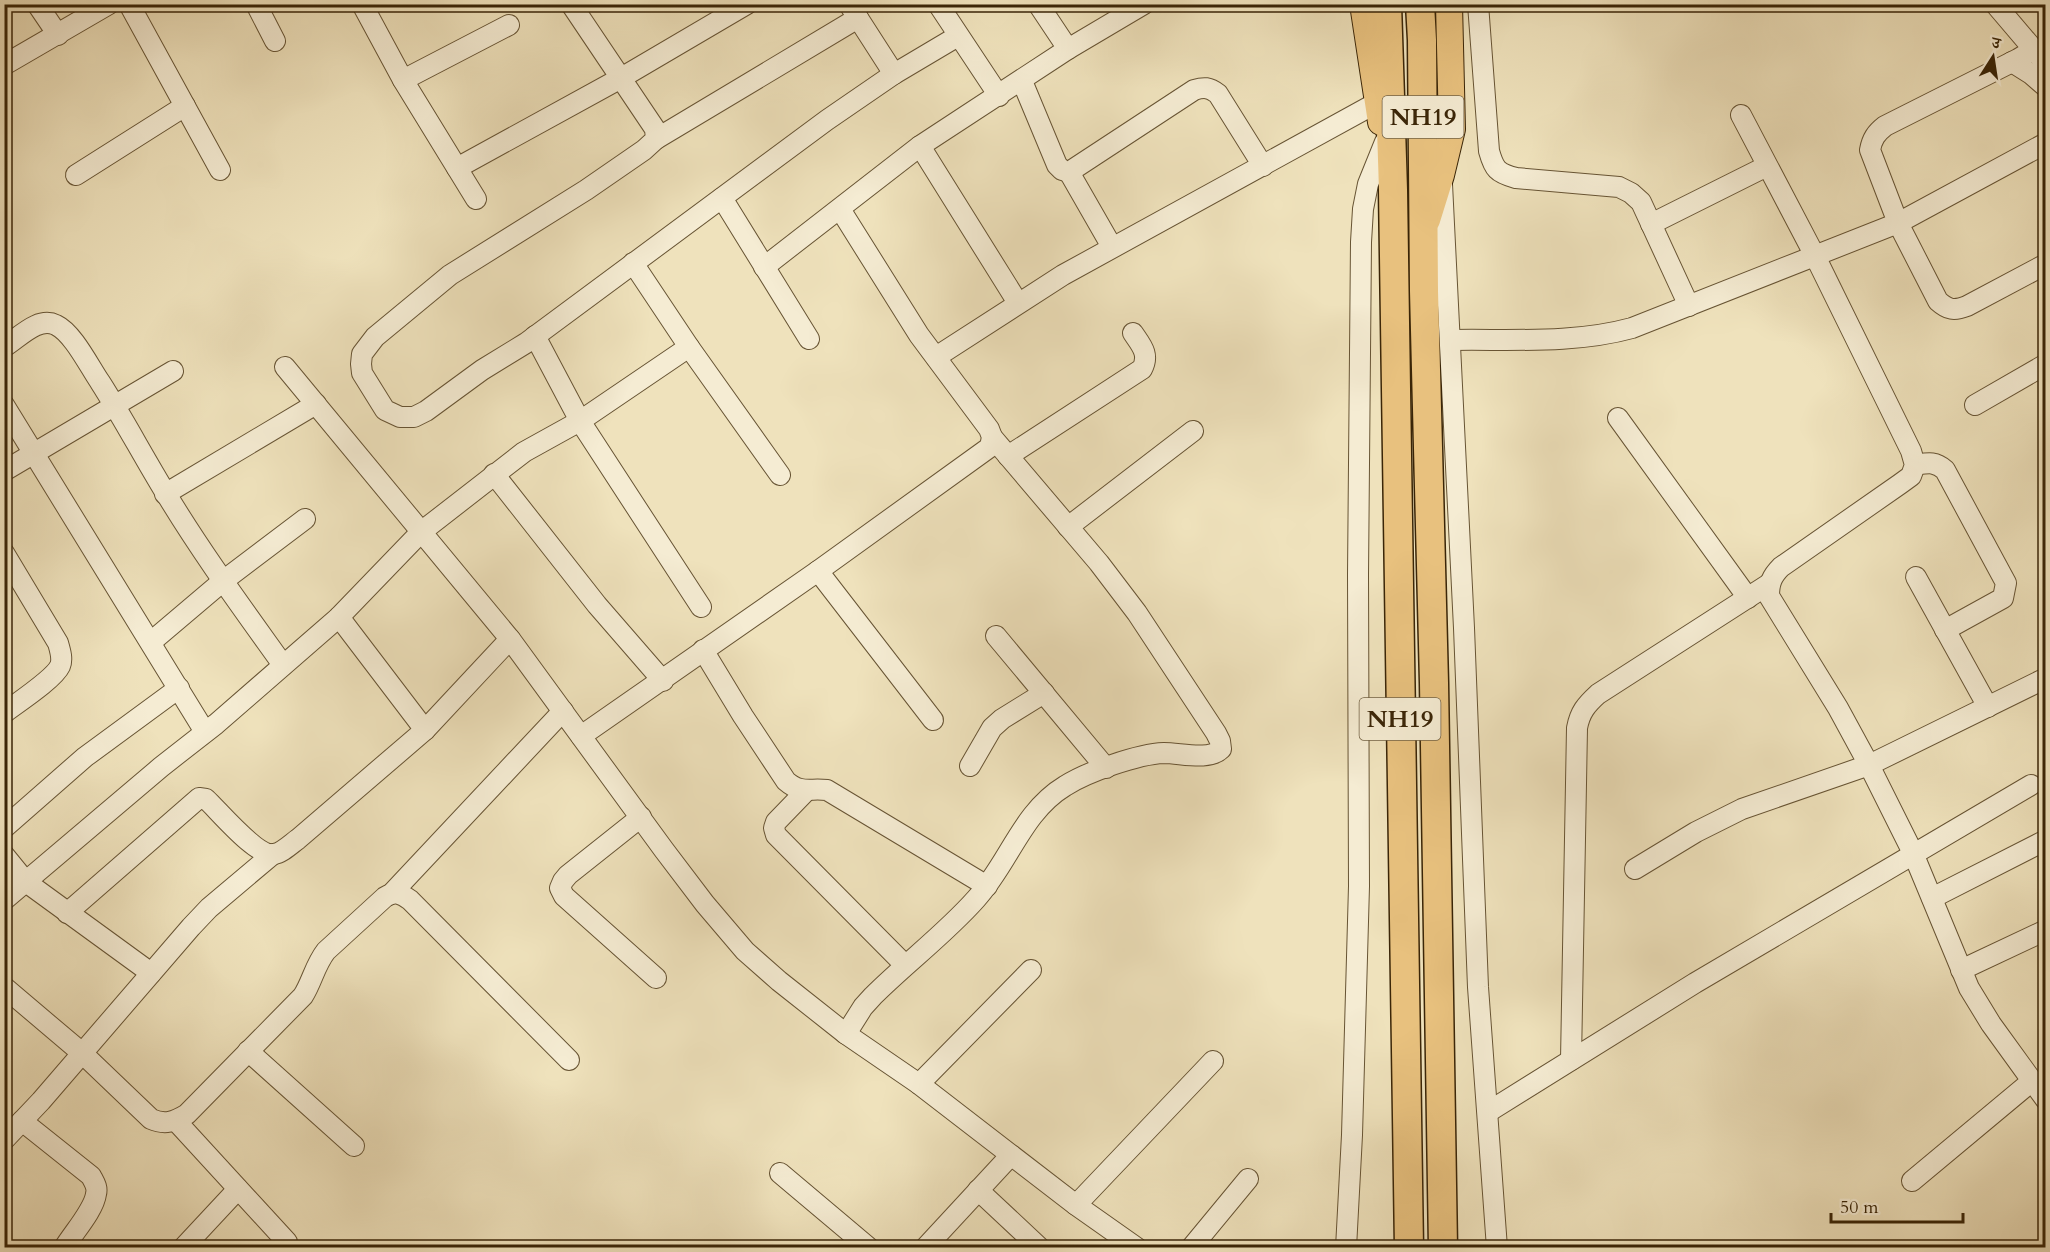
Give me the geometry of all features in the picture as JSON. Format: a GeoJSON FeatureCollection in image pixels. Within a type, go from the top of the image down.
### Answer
{"type":"FeatureCollection","features":[{"type":"Feature","properties":{"kind":"highway","name":"NH19"},"geometry":{"type":"LineString","coordinates":[[1387,4],[1393,190],[1408,1248]]}},
{"type":"Feature","properties":{"kind":"highway","name":"NH19"},"geometry":{"type":"LineString","coordinates":[[1420,4],[1443,1248]]}},
{"type":"Feature","properties":{"kind":"main road"},"geometry":{"type":"LineString","coordinates":[[1363,4],[1393,190]]}},
{"type":"Feature","properties":{"kind":"main road"},"geometry":{"type":"LineString","coordinates":[[1424,229],[1442,175],[1452,129],[1449,4]]}},
{"type":"Feature","properties":{"kind":"street"},"geometry":{"type":"LineString","coordinates":[[37,4],[58,35]]}},
{"type":"Feature","properties":{"kind":"street"},"geometry":{"type":"LineString","coordinates":[[4,65],[110,4]]}},
{"type":"Feature","properties":{"kind":"street"},"geometry":{"type":"LineString","coordinates":[[129,4],[220,170]]}},
{"type":"Feature","properties":{"kind":"street"},"geometry":{"type":"LineString","coordinates":[[256,4],[274,41]]}},
{"type":"Feature","properties":{"kind":"street"},"geometry":{"type":"LineString","coordinates":[[362,4],[403,80],[476,199]]}},
{"type":"Feature","properties":{"kind":"street"},"geometry":{"type":"LineString","coordinates":[[572,4],[655,129],[656,139]]}},
{"type":"Feature","properties":{"kind":"street"},"geometry":{"type":"LineString","coordinates":[[457,168],[621,78],[725,10],[747,4]]}},
{"type":"Feature","properties":{"kind":"street"},"geometry":{"type":"LineString","coordinates":[[938,4],[999,96]]}},
{"type":"Feature","properties":{"kind":"street"},"geometry":{"type":"LineString","coordinates":[[1038,4],[1068,50]]}},
{"type":"Feature","properties":{"kind":"street"},"geometry":{"type":"LineString","coordinates":[[764,267],[921,146],[1068,50],[1144,4]]}},
{"type":"Feature","properties":{"kind":"street"},"geometry":{"type":"LineString","coordinates":[[1478,4],[1489,151],[1493,165],[1502,174],[1516,178],[1618,187],[1631,193],[1641,202],[1689,306]]}},
{"type":"Feature","properties":{"kind":"street"},"geometry":{"type":"LineString","coordinates":[[1995,4],[2027,57],[2031,74],[2046,87]]}},
{"type":"Feature","properties":{"kind":"street"},"geometry":{"type":"LineString","coordinates":[[894,74],[853,11],[656,139],[644,150],[586,190],[450,275],[375,336],[362,354],[362,373],[385,410],[400,417],[414,417],[426,411],[482,370],[535,336],[828,120],[894,74],[958,36]]}},
{"type":"Feature","properties":{"kind":"street"},"geometry":{"type":"LineString","coordinates":[[403,80],[509,25]]}},
{"type":"Feature","properties":{"kind":"street"},"geometry":{"type":"LineString","coordinates":[[2027,57],[1885,126],[1877,132],[1871,142],[1870,150],[1898,223],[1938,302],[1946,308],[1955,310],[1967,306],[2046,264]]}},
{"type":"Feature","properties":{"kind":"street"},"geometry":{"type":"LineString","coordinates":[[1022,81],[1057,165],[1069,172],[1112,247]]}},
{"type":"Feature","properties":{"kind":"street"},"geometry":{"type":"LineString","coordinates":[[1069,172],[1164,109],[1202,87],[1212,89],[1218,94],[1263,166]]}},
{"type":"Feature","properties":{"kind":"street"},"geometry":{"type":"LineString","coordinates":[[936,357],[1018,303],[1112,247],[1378,102]]}},
{"type":"Feature","properties":{"kind":"street"},"geometry":{"type":"LineString","coordinates":[[76,175],[185,106]]}},
{"type":"Feature","properties":{"kind":"street"},"geometry":{"type":"LineString","coordinates":[[1741,115],[1815,256],[1911,451],[1915,465],[1911,476],[1781,567],[1773,575],[1769,584],[1769,596],[1838,708],[1869,765],[1913,853],[1961,970],[1991,1024],[2046,1100]]}},
{"type":"Feature","properties":{"kind":"street"},"geometry":{"type":"LineString","coordinates":[[1346,1248],[1352,1135],[1359,886],[1358,563],[1361,242],[1363,209],[1368,184],[1385,141]]}},
{"type":"Feature","properties":{"kind":"street"},"geometry":{"type":"LineString","coordinates":[[1451,340],[1591,337],[1632,328],[1898,223],[2046,143]]}},
{"type":"Feature","properties":{"kind":"street"},"geometry":{"type":"LineString","coordinates":[[921,146],[1018,303]]}},
{"type":"Feature","properties":{"kind":"street"},"geometry":{"type":"LineString","coordinates":[[1651,224],[1767,166]]}},
{"type":"Feature","properties":{"kind":"street"},"geometry":{"type":"LineString","coordinates":[[1442,175],[1481,1047],[1488,1112],[1497,1248]]}},
{"type":"Feature","properties":{"kind":"street"},"geometry":{"type":"LineString","coordinates":[[722,198],[809,339]]}},
{"type":"Feature","properties":{"kind":"street"},"geometry":{"type":"LineString","coordinates":[[840,209],[919,335],[989,429],[992,437],[1099,563],[1137,614],[1220,741],[1221,749],[1216,754],[1206,756],[1180,753],[1143,756],[1106,768],[1066,785],[1037,809],[987,885],[964,912],[904,965],[863,1007],[846,1034]]}},
{"type":"Feature","properties":{"kind":"street"},"geometry":{"type":"LineString","coordinates":[[633,263],[689,347],[780,475]]}},
{"type":"Feature","properties":{"kind":"street"},"geometry":{"type":"LineString","coordinates":[[4,347],[35,326],[46,322],[57,325],[68,334],[115,406],[165,494],[283,665]]}},
{"type":"Feature","properties":{"kind":"street"},"geometry":{"type":"LineString","coordinates":[[1008,456],[1142,369],[1146,362],[1146,354],[1132,333]]}},
{"type":"Feature","properties":{"kind":"street"},"geometry":{"type":"LineString","coordinates":[[535,336],[580,421],[701,607]]}},
{"type":"Feature","properties":{"kind":"street"},"geometry":{"type":"LineString","coordinates":[[4,900],[339,617],[421,531],[524,452],[580,421],[689,347]]}},
{"type":"Feature","properties":{"kind":"street"},"geometry":{"type":"LineString","coordinates":[[1975,405],[2046,364]]}},
{"type":"Feature","properties":{"kind":"street"},"geometry":{"type":"LineString","coordinates":[[285,367],[510,639],[705,903],[745,951],[846,1034],[919,1084],[1076,1205],[1137,1248]]}},
{"type":"Feature","properties":{"kind":"street"},"geometry":{"type":"LineString","coordinates":[[4,471],[173,371]]}},
{"type":"Feature","properties":{"kind":"street"},"geometry":{"type":"LineString","coordinates":[[165,494],[316,404]]}},
{"type":"Feature","properties":{"kind":"street"},"geometry":{"type":"LineString","coordinates":[[4,405],[36,453],[205,732]]}},
{"type":"Feature","properties":{"kind":"street"},"geometry":{"type":"LineString","coordinates":[[1618,418],[1748,598]]}},
{"type":"Feature","properties":{"kind":"street"},"geometry":{"type":"LineString","coordinates":[[1068,526],[1193,431]]}},
{"type":"Feature","properties":{"kind":"street"},"geometry":{"type":"LineString","coordinates":[[582,736],[985,452],[990,447],[992,437]]}},
{"type":"Feature","properties":{"kind":"street"},"geometry":{"type":"LineString","coordinates":[[1915,465],[1931,462],[1945,470],[2006,583],[2003,598],[1945,630]]}},
{"type":"Feature","properties":{"kind":"street"},"geometry":{"type":"LineString","coordinates":[[494,474],[597,605],[663,681]]}},
{"type":"Feature","properties":{"kind":"street"},"geometry":{"type":"LineString","coordinates":[[151,642],[223,581],[305,519]]}},
{"type":"Feature","properties":{"kind":"street"},"geometry":{"type":"LineString","coordinates":[[4,554],[58,643],[61,654],[60,666],[53,675],[4,713]]}},
{"type":"Feature","properties":{"kind":"street"},"geometry":{"type":"LineString","coordinates":[[818,571],[933,720]]}},
{"type":"Feature","properties":{"kind":"street"},"geometry":{"type":"LineString","coordinates":[[1916,577],[1988,707]]}},
{"type":"Feature","properties":{"kind":"street"},"geometry":{"type":"LineString","coordinates":[[1571,1060],[1579,714],[1598,694],[1769,584]]}},
{"type":"Feature","properties":{"kind":"street"},"geometry":{"type":"LineString","coordinates":[[339,617],[425,730]]}},
{"type":"Feature","properties":{"kind":"street"},"geometry":{"type":"LineString","coordinates":[[996,636],[1106,768]]}},
{"type":"Feature","properties":{"kind":"street"},"geometry":{"type":"LineString","coordinates":[[64,1248],[92,1206],[96,1185],[91,1176],[11,1129],[82,1053],[209,908],[273,854],[298,839],[425,730],[510,639]]}},
{"type":"Feature","properties":{"kind":"street"},"geometry":{"type":"LineString","coordinates":[[703,650],[743,716],[786,781],[794,788],[806,791],[827,790],[987,885]]}},
{"type":"Feature","properties":{"kind":"street"},"geometry":{"type":"LineString","coordinates":[[1635,869],[1696,832],[1742,809],[1869,765],[2046,678]]}},
{"type":"Feature","properties":{"kind":"street"},"geometry":{"type":"LineString","coordinates":[[4,828],[85,757],[179,688]]}},
{"type":"Feature","properties":{"kind":"street"},"geometry":{"type":"LineString","coordinates":[[970,766],[992,728],[1002,719],[1044,693]]}},
{"type":"Feature","properties":{"kind":"street"},"geometry":{"type":"LineString","coordinates":[[4,987],[82,1053],[151,1119],[162,1124],[176,1121],[187,1114],[303,996],[326,951],[393,892],[563,711]]}},
{"type":"Feature","properties":{"kind":"street"},"geometry":{"type":"LineString","coordinates":[[1488,1112],[1913,853],[2031,785]]}},
{"type":"Feature","properties":{"kind":"street"},"geometry":{"type":"LineString","coordinates":[[806,791],[776,822],[774,828],[776,835],[904,965]]}},
{"type":"Feature","properties":{"kind":"street"},"geometry":{"type":"LineString","coordinates":[[68,913],[198,798],[206,799],[254,846],[263,852],[273,854]]}},
{"type":"Feature","properties":{"kind":"street"},"geometry":{"type":"LineString","coordinates":[[641,817],[568,875],[562,881],[561,888],[564,896],[656,978]]}},
{"type":"Feature","properties":{"kind":"street"},"geometry":{"type":"LineString","coordinates":[[1932,898],[2046,840]]}},
{"type":"Feature","properties":{"kind":"street"},"geometry":{"type":"LineString","coordinates":[[4,855],[26,882],[151,973]]}},
{"type":"Feature","properties":{"kind":"street"},"geometry":{"type":"LineString","coordinates":[[393,892],[401,893],[410,900],[569,1060]]}},
{"type":"Feature","properties":{"kind":"street"},"geometry":{"type":"LineString","coordinates":[[1961,970],[2046,930]]}},
{"type":"Feature","properties":{"kind":"street"},"geometry":{"type":"LineString","coordinates":[[919,1084],[1030,970]]}},
{"type":"Feature","properties":{"kind":"street"},"geometry":{"type":"LineString","coordinates":[[248,1052],[354,1146]]}},
{"type":"Feature","properties":{"kind":"street"},"geometry":{"type":"LineString","coordinates":[[1076,1205],[1213,1061]]}},
{"type":"Feature","properties":{"kind":"street"},"geometry":{"type":"LineString","coordinates":[[1912,1181],[2032,1081]]}},
{"type":"Feature","properties":{"kind":"street"},"geometry":{"type":"LineString","coordinates":[[176,1121],[287,1242]]}},
{"type":"Feature","properties":{"kind":"street"},"geometry":{"type":"LineString","coordinates":[[925,1248],[1011,1155]]}},
{"type":"Feature","properties":{"kind":"street"},"geometry":{"type":"LineString","coordinates":[[780,1173],[869,1248]]}},
{"type":"Feature","properties":{"kind":"street"},"geometry":{"type":"LineString","coordinates":[[1191,1248],[1248,1179]]}},
{"type":"Feature","properties":{"kind":"street"},"geometry":{"type":"LineString","coordinates":[[183,1248],[238,1188]]}},
{"type":"Feature","properties":{"kind":"street"},"geometry":{"type":"LineString","coordinates":[[978,1190],[1040,1248]]}}]}
